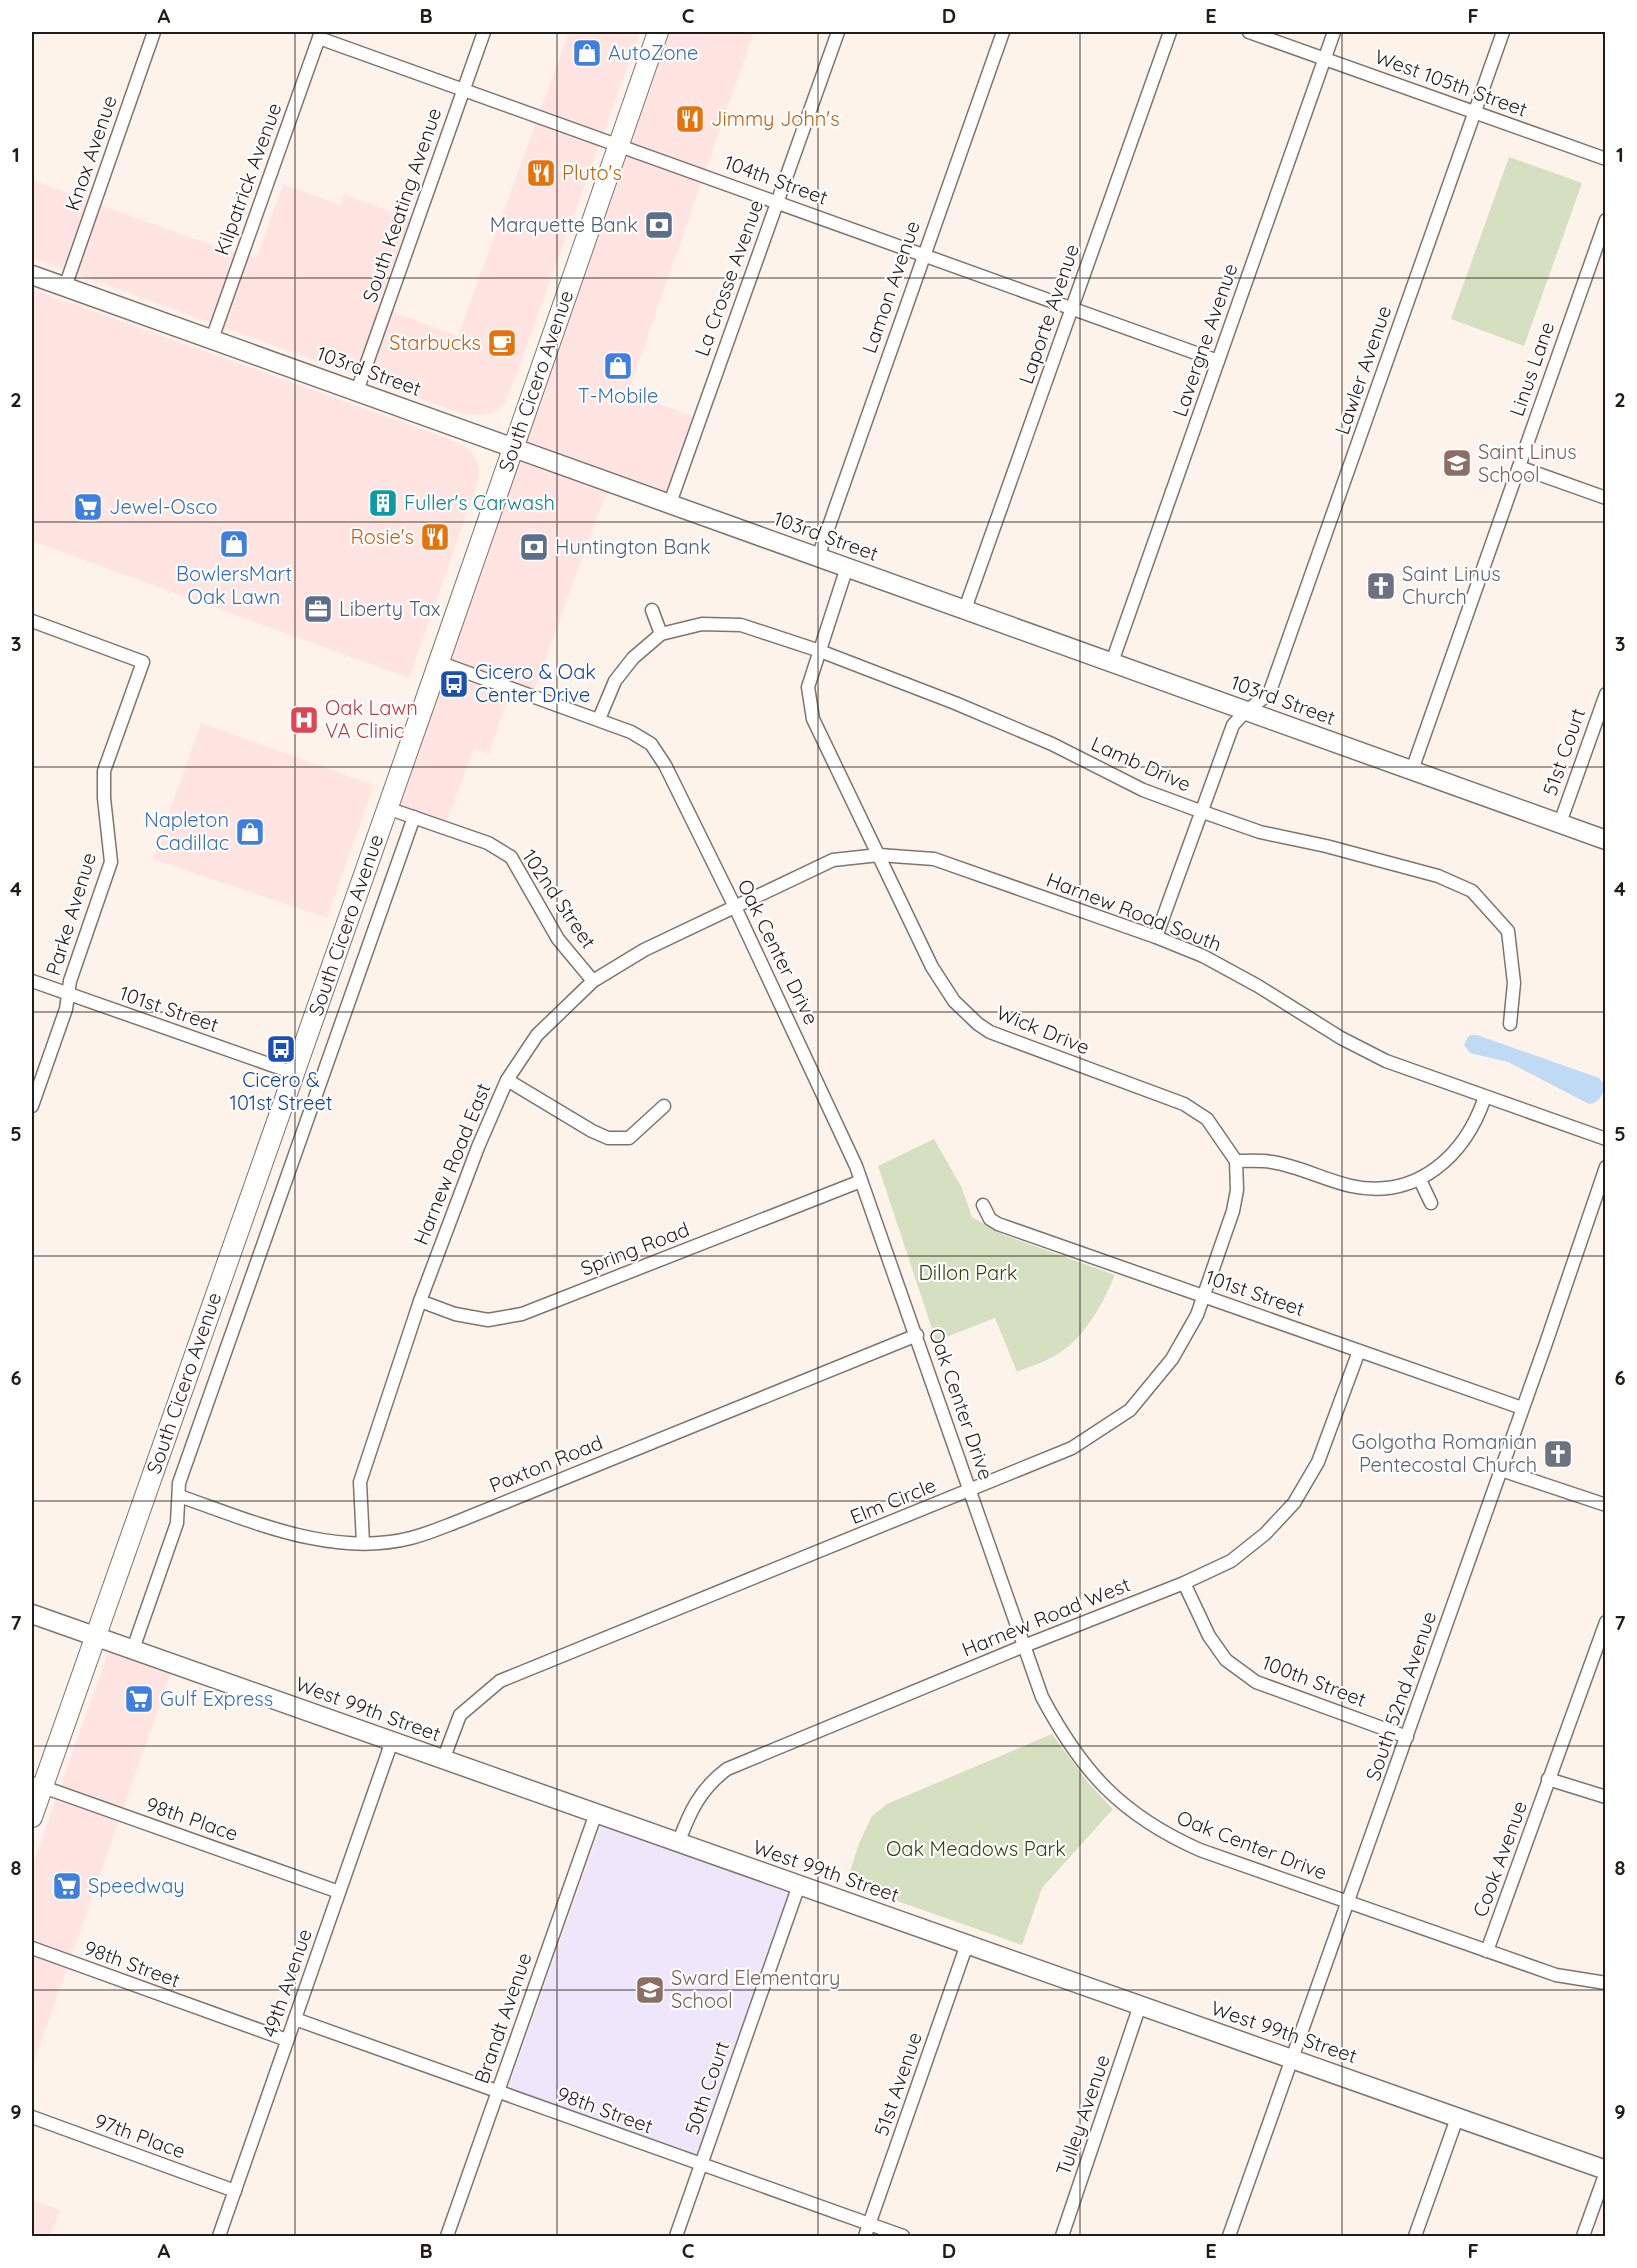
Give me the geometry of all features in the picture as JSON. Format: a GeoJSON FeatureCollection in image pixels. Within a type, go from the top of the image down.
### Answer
{"type":"FeatureCollection","features":[{"type":"Feature","properties":{"kind":"main road","name":"South Cicero Avenue"},"geometry":{"type":"LineString","coordinates":[[32,1817],[37,1785],[95,1636],[658,32]]}},
{"type":"Feature","properties":{"kind":"main road","name":"103rd Street"},"geometry":{"type":"LineString","coordinates":[[32,275],[1605,840]]}},
{"type":"Feature","properties":{"kind":"main road","name":"West 99th Street"},"geometry":{"type":"LineString","coordinates":[[32,1614],[1605,2171]]}},
{"type":"Feature","properties":{"kind":"street","name":"Knox Avenue"},"geometry":{"type":"LineString","coordinates":[[65,287],[154,32]]}},
{"type":"Feature","properties":{"kind":"street","name":"South Keating Avenue"},"geometry":{"type":"LineString","coordinates":[[357,391],[484,32]]}},
{"type":"Feature","properties":{"kind":"street","name":"La Crosse Avenue"},"geometry":{"type":"LineString","coordinates":[[670,503],[838,32]]}},
{"type":"Feature","properties":{"kind":"street","name":"Lamon Avenue"},"geometry":{"type":"LineString","coordinates":[[818,556],[1003,32]]}},
{"type":"Feature","properties":{"kind":"street","name":"Laporte Avenue"},"geometry":{"type":"LineString","coordinates":[[965,609],[1170,32]]}},
{"type":"Feature","properties":{"kind":"street","name":"West 105th Street"},"geometry":{"type":"LineString","coordinates":[[1249,32],[1605,159]]}},
{"type":"Feature","properties":{"kind":"street","name":"Lavergne Avenue"},"geometry":{"type":"LineString","coordinates":[[1112,662],[1334,32]]}},
{"type":"Feature","properties":{"kind":"street","name":"Lawler Avenue"},"geometry":{"type":"LineString","coordinates":[[1156,937],[1233,725],[1246,711],[1269,694],[1503,32]]}},
{"type":"Feature","properties":{"kind":"street","name":"104th Street"},"geometry":{"type":"LineString","coordinates":[[320,35],[1218,362]]}},
{"type":"Feature","properties":{"kind":"street","name":"Kilpatrick Avenue"},"geometry":{"type":"LineString","coordinates":[[212,339],[320,35]]}},
{"type":"Feature","properties":{"kind":"street","name":"Linus Lane"},"geometry":{"type":"LineString","coordinates":[[1412,770],[1605,220]]}},
{"type":"Feature","properties":{"kind":"street"},"geometry":{"type":"LineString","coordinates":[[1518,467],[1605,498]]}},
{"type":"Feature","properties":{"kind":"street","name":"Wick Drive"},"geometry":{"type":"LineString","coordinates":[[847,567],[808,687],[813,719],[941,984],[964,1012],[990,1032],[1184,1104],[1207,1119],[1236,1161]]}},
{"type":"Feature","properties":{"kind":"street"},"geometry":{"type":"LineString","coordinates":[[652,610],[660,634]]}},
{"type":"Feature","properties":{"kind":"street","name":"Parke Avenue"},"geometry":{"type":"LineString","coordinates":[[32,621],[143,662],[106,761],[104,791],[111,862],[70,981],[66,1009],[32,1106]]}},
{"type":"Feature","properties":{"kind":"street","name":"Lamb Drive"},"geometry":{"type":"LineString","coordinates":[[599,719],[615,681],[633,658],[660,634],[702,624],[741,625],[820,651],[955,703],[1052,744],[1143,790],[1200,811],[1260,832],[1326,846],[1438,876],[1472,891],[1508,931],[1514,983],[1510,1024]]}},
{"type":"Feature","properties":{"kind":"street","name":"Oak Center Drive"},"geometry":{"type":"LineString","coordinates":[[438,662],[631,732],[651,744],[665,765],[830,1107],[861,1181],[917,1335],[1042,1697],[1071,1749],[1093,1776],[1126,1807],[1173,1838],[1200,1850],[1557,1975],[1605,1983]]}},
{"type":"Feature","properties":{"kind":"street","name":"51st Court"},"geometry":{"type":"LineString","coordinates":[[1560,823],[1605,694]]}},
{"type":"Feature","properties":{"kind":"street","name":"102nd Street"},"geometry":{"type":"LineString","coordinates":[[387,808],[488,843],[511,857],[558,939],[592,981]]}},
{"type":"Feature","properties":{"kind":"street","name":"South Cicero Avenue"},"geometry":{"type":"LineString","coordinates":[[133,1649],[177,1523],[179,1483],[414,817]]}},
{"type":"Feature","properties":{"kind":"street","name":"Harnew Road South"},"geometry":{"type":"LineString","coordinates":[[735,907],[833,860],[879,855],[934,859],[1156,937],[1203,956],[1258,986],[1341,1038],[1386,1061],[1605,1139]]}},
{"type":"Feature","properties":{"kind":"street","name":"Harnew Road East"},"geometry":{"type":"LineString","coordinates":[[363,1543],[360,1482],[420,1301],[477,1147],[507,1080],[537,1035],[592,981],[644,950],[735,907]]}},
{"type":"Feature","properties":{"kind":"street","name":"101st Street"},"geometry":{"type":"LineString","coordinates":[[32,981],[294,1073]]}},
{"type":"Feature","properties":{"kind":"street"},"geometry":{"type":"LineString","coordinates":[[507,1080],[592,1131],[608,1138],[629,1138],[664,1106]]}},
{"type":"Feature","properties":{"kind":"street"},"geometry":{"type":"LineString","coordinates":[[1236,1161],[1272,1162],[1365,1188],[1392,1187],[1420,1180],[1456,1152],[1473,1125],[1485,1097]]}},
{"type":"Feature","properties":{"kind":"street","name":"Elm Circle"},"geometry":{"type":"LineString","coordinates":[[443,1760],[460,1715],[500,1681],[1072,1448],[1130,1410],[1172,1359],[1197,1315],[1233,1211],[1237,1190],[1236,1161]]}},
{"type":"Feature","properties":{"kind":"street","name":"South 52nd Avenue"},"geometry":{"type":"LineString","coordinates":[[1229,2236],[1349,1903],[1605,1167]]}},
{"type":"Feature","properties":{"kind":"street"},"geometry":{"type":"LineString","coordinates":[[1420,1180],[1431,1203]]}},
{"type":"Feature","properties":{"kind":"street","name":"Spring Road"},"geometry":{"type":"LineString","coordinates":[[420,1301],[455,1314],[488,1320],[522,1314],[861,1181]]}},
{"type":"Feature","properties":{"kind":"street","name":"101st Street"},"geometry":{"type":"LineString","coordinates":[[983,1204],[990,1219],[998,1224],[1522,1408]]}},
{"type":"Feature","properties":{"kind":"street","name":"Paxton Road"},"geometry":{"type":"LineString","coordinates":[[179,1496],[275,1529],[313,1539],[363,1543],[411,1538],[459,1521],[917,1335]]}},
{"type":"Feature","properties":{"kind":"street","name":"Harnew Road West"},"geometry":{"type":"LineString","coordinates":[[678,1844],[699,1795],[727,1769],[1024,1646],[1184,1583],[1231,1561],[1265,1534],[1294,1503],[1318,1462],[1359,1351]]}},
{"type":"Feature","properties":{"kind":"street"},"geometry":{"type":"LineString","coordinates":[[1501,1470],[1605,1506]]}},
{"type":"Feature","properties":{"kind":"street","name":"100th Street"},"geometry":{"type":"LineString","coordinates":[[1184,1583],[1209,1636],[1226,1660],[1256,1682],[1407,1737]]}},
{"type":"Feature","properties":{"kind":"street","name":"Cook Avenue"},"geometry":{"type":"LineString","coordinates":[[1488,1951],[1605,1622]]}},
{"type":"Feature","properties":{"kind":"street","name":"49th Avenue"},"geometry":{"type":"LineString","coordinates":[[219,2236],[392,1742]]}},
{"type":"Feature","properties":{"kind":"street"},"geometry":{"type":"LineString","coordinates":[[1548,1779],[1605,1797]]}},
{"type":"Feature","properties":{"kind":"street","name":"98th Place"},"geometry":{"type":"LineString","coordinates":[[37,1785],[339,1892]]}},
{"type":"Feature","properties":{"kind":"street","name":"Brandt Avenue"},"geometry":{"type":"LineString","coordinates":[[447,2236],[596,1813]]}},
{"type":"Feature","properties":{"kind":"street","name":"50th Court"},"geometry":{"type":"LineString","coordinates":[[676,2236],[799,1885]]}},
{"type":"Feature","properties":{"kind":"street","name":"51st Avenue"},"geometry":{"type":"LineString","coordinates":[[867,2230],[968,1944]]}},
{"type":"Feature","properties":{"kind":"street","name":"98th Street"},"geometry":{"type":"LineString","coordinates":[[32,1948],[287,2040]]}},
{"type":"Feature","properties":{"kind":"street","name":"Tulley Avenue"},"geometry":{"type":"LineString","coordinates":[[1062,2236],[1140,2005]]}},
{"type":"Feature","properties":{"kind":"street","name":"98th Street"},"geometry":{"type":"LineString","coordinates":[[295,2019],[701,2165],[867,2230],[903,2236]]}},
{"type":"Feature","properties":{"kind":"street","name":"97th Place"},"geometry":{"type":"LineString","coordinates":[[32,2117],[235,2191]]}},
{"type":"Feature","properties":{"kind":"street"},"geometry":{"type":"LineString","coordinates":[[1415,2236],[1457,2118]]}},
{"type":"Feature","properties":{"kind":"street"},"geometry":{"type":"LineString","coordinates":[[1583,2236],[1605,2171]]}},
{"type":"Feature","properties":{"kind":"shaded area"},"geometry":{"type":"Polygon","coordinates":[[[569,32],[640,32],[511,389],[504,404],[493,413],[462,414],[32,258],[32,180],[225,250],[257,258],[283,184],[340,205],[344,194],[410,219],[377,306],[458,336],[569,32]]]}},
{"type":"Feature","properties":{"kind":"shaded area"},"geometry":{"type":"Polygon","coordinates":[[[658,32],[754,32],[628,392],[700,419],[670,503],[613,483],[602,504],[532,695],[511,688],[489,754],[474,749],[444,827],[388,808],[658,32]]]}},
{"type":"Feature","properties":{"kind":"shaded area"},"geometry":{"type":"Polygon","coordinates":[[[32,289],[455,441],[468,449],[476,458],[479,470],[478,482],[409,678],[32,541],[32,289]]]}},
{"type":"Feature","properties":{"kind":"shaded area"},"geometry":{"type":"Polygon","coordinates":[[[201,723],[374,785],[327,918],[153,859],[201,723]]]}},
{"type":"Feature","properties":{"kind":"shaded area"},"geometry":{"type":"Polygon","coordinates":[[[108,1653],[171,1673],[32,2067],[32,1867],[108,1653]]]}},
{"type":"Feature","properties":{"kind":"shaded area","name":"Sward Elementary School"},"geometry":{"type":"Polygon","coordinates":[[[601,1825],[790,1892],[698,2156],[508,2088],[601,1825]]]}},
{"type":"Feature","properties":{"kind":"shaded area"},"geometry":{"type":"Polygon","coordinates":[[[32,2200],[60,2210],[50,2236],[32,2236],[32,2200]]]}},
{"type":"Feature","properties":{"kind":"green space"},"geometry":{"type":"Polygon","coordinates":[[[1509,157],[1582,183],[1524,346],[1451,319],[1509,157]]]}},
{"type":"Feature","properties":{"kind":"green space","name":"Dillon Park"},"geometry":{"type":"Polygon","coordinates":[[[934,1139],[962,1188],[972,1217],[1004,1235],[1115,1275],[1099,1307],[1079,1336],[1070,1345],[1045,1361],[1017,1372],[995,1318],[936,1341],[878,1166],[934,1139]]]}},
{"type":"Feature","properties":{"kind":"green space","name":"Oak Meadows Park"},"geometry":{"type":"Polygon","coordinates":[[[1052,1734],[1090,1785],[1113,1809],[1042,1888],[1022,1945],[846,1883],[860,1841],[872,1816],[887,1804],[1052,1734]]]}},
{"type":"Feature","properties":{"kind":"water"},"geometry":{"type":"Polygon","coordinates":[[[1471,1035],[1477,1035],[1599,1078],[1603,1083],[1602,1094],[1599,1100],[1589,1104],[1508,1062],[1470,1053],[1464,1045],[1471,1035]]]}},
{"type":"Feature","properties":{"kind":"place","name":"AutoZone"},"geometry":{"type":"Point","coordinates":[587,53]}},
{"type":"Feature","properties":{"kind":"place","name":"Jimmy John's"},"geometry":{"type":"Point","coordinates":[690,119]}},
{"type":"Feature","properties":{"kind":"place","name":"Pluto's"},"geometry":{"type":"Point","coordinates":[541,173]}},
{"type":"Feature","properties":{"kind":"place","name":"Marquette Bank"},"geometry":{"type":"Point","coordinates":[659,225]}},
{"type":"Feature","properties":{"kind":"place","name":"Starbucks"},"geometry":{"type":"Point","coordinates":[502,343]}},
{"type":"Feature","properties":{"kind":"place","name":"T-Mobile"},"geometry":{"type":"Point","coordinates":[618,366]}},
{"type":"Feature","properties":{"kind":"place","name":"Saint Linus School"},"geometry":{"type":"Point","coordinates":[1457,463]}},
{"type":"Feature","properties":{"kind":"place","name":"Fuller's Carwash"},"geometry":{"type":"Point","coordinates":[383,503]}},
{"type":"Feature","properties":{"kind":"place","name":"Jewel-Osco"},"geometry":{"type":"Point","coordinates":[88,507]}},
{"type":"Feature","properties":{"kind":"place","name":"Rosie's"},"geometry":{"type":"Point","coordinates":[435,537]}},
{"type":"Feature","properties":{"kind":"place","name":"BowlersMart Oak Lawn"},"geometry":{"type":"Point","coordinates":[234,544]}},
{"type":"Feature","properties":{"kind":"place","name":"Huntington Bank"},"geometry":{"type":"Point","coordinates":[534,547]}},
{"type":"Feature","properties":{"kind":"place","name":"Saint Linus Church"},"geometry":{"type":"Point","coordinates":[1381,586]}},
{"type":"Feature","properties":{"kind":"place","name":"Liberty Tax"},"geometry":{"type":"Point","coordinates":[318,609]}},
{"type":"Feature","properties":{"kind":"place","name":"Cicero & Oak Center Drive"},"geometry":{"type":"Point","coordinates":[454,684]}},
{"type":"Feature","properties":{"kind":"place","name":"Oak Lawn VA Clinic"},"geometry":{"type":"Point","coordinates":[304,720]}},
{"type":"Feature","properties":{"kind":"place","name":"Napleton Cadillac"},"geometry":{"type":"Point","coordinates":[250,832]}},
{"type":"Feature","properties":{"kind":"place","name":"Cicero & 101st Street"},"geometry":{"type":"Point","coordinates":[281,1049]}},
{"type":"Feature","properties":{"kind":"place","name":"Golgotha Romanian Pentecostal Church"},"geometry":{"type":"Point","coordinates":[1558,1454]}},
{"type":"Feature","properties":{"kind":"place","name":"Gulf Express"},"geometry":{"type":"Point","coordinates":[139,1699]}},
{"type":"Feature","properties":{"kind":"place","name":"Speedway"},"geometry":{"type":"Point","coordinates":[67,1886]}},
{"type":"Feature","properties":{"kind":"place","name":"Sward Elementary School"},"geometry":{"type":"Point","coordinates":[650,1990]}}]}
